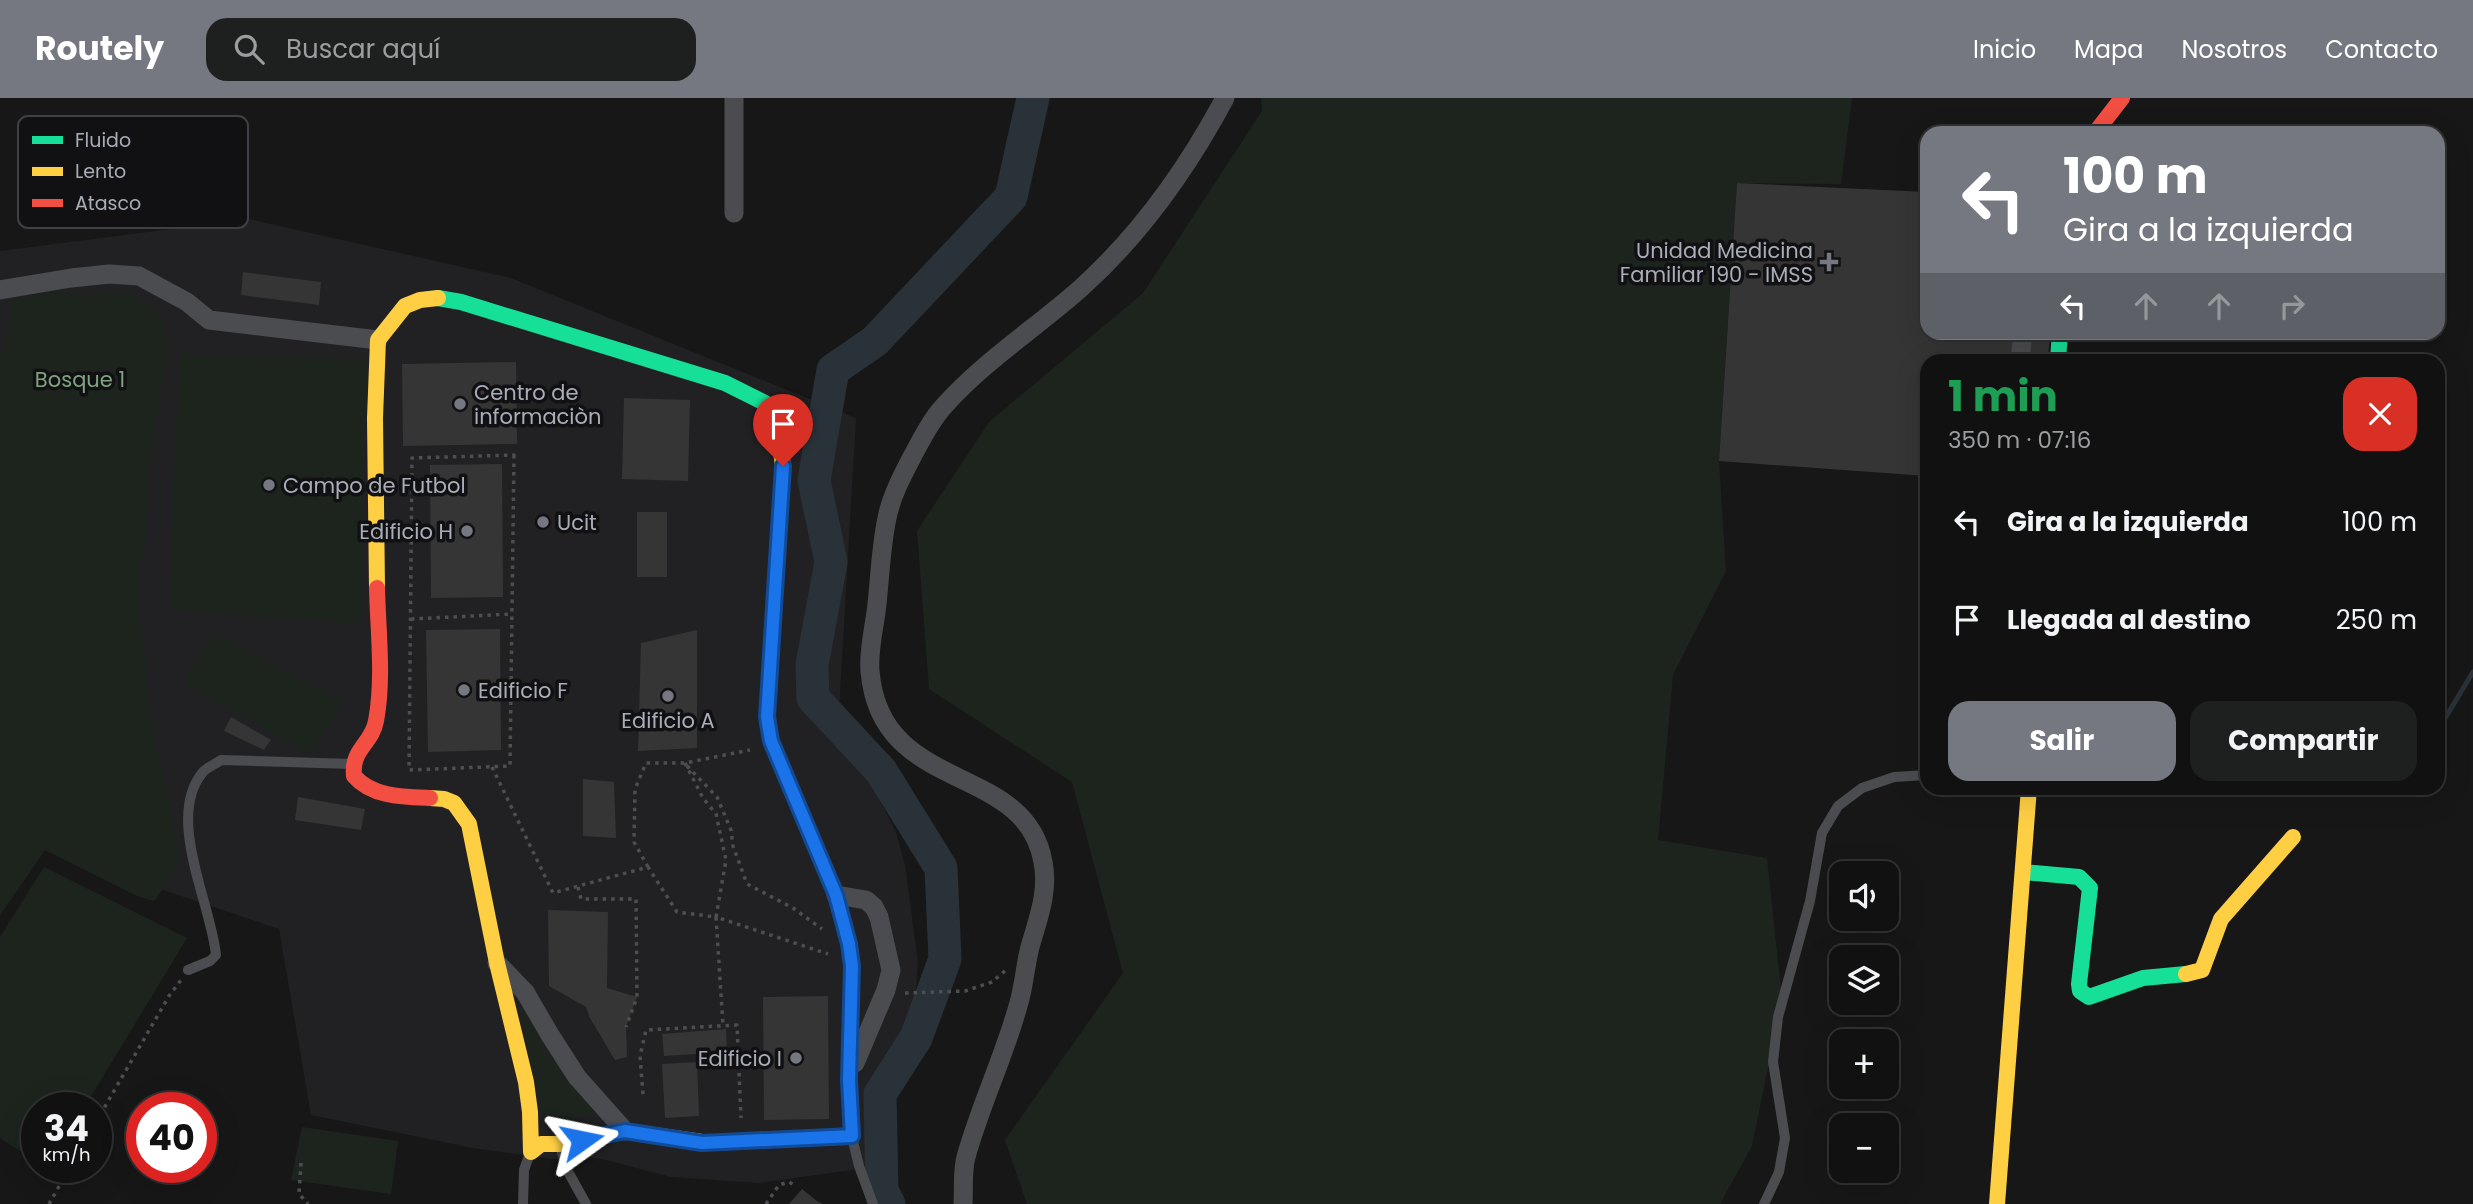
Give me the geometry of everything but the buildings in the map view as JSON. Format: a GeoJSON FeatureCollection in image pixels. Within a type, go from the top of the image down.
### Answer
{"type":"FeatureCollection","features":[{"type":"Feature","properties":{"kind":"street"},"geometry":{"type":"LineString","coordinates":[[734,98],[734,213]]}},
{"type":"Feature","properties":{"kind":"street"},"geometry":{"type":"LineString","coordinates":[[963,1204],[965,1161],[1019,1005],[1029,951],[1041,911],[1045,884],[1043,859],[1027,822],[1013,807],[916,756],[895,737],[878,711],[870,669],[887,517],[898,486],[941,408],[979,371],[1082,288],[1127,243],[1181,172],[1225,98]]}},
{"type":"Feature","properties":{"kind":"street"},"geometry":{"type":"LineString","coordinates":[[2100,126],[2122,98]]}},
{"type":"Feature","properties":{"kind":"street"},"geometry":{"type":"LineString","coordinates":[[0,290],[109,274],[139,276],[187,302],[209,320],[378,340]]}},
{"type":"Feature","properties":{"kind":"street"},"geometry":{"type":"LineString","coordinates":[[438,298],[461,302],[711,379],[765,402],[776,416],[783,466],[766,702],[771,741],[836,895],[852,966],[849,1080],[852,1136],[702,1143],[625,1131],[560,1144],[541,1144],[531,1152],[526,1082],[496,963],[469,824],[454,803],[444,799],[380,793],[362,786],[355,779],[353,764],[359,749],[374,728],[379,699],[374,418],[378,340],[405,306],[420,299],[438,298]]}},
{"type":"Feature","properties":{"kind":"street"},"geometry":{"type":"LineString","coordinates":[[1997,1204],[2028,795]]}},
{"type":"Feature","properties":{"kind":"street"},"geometry":{"type":"LineString","coordinates":[[2023,872],[2079,877],[2090,888],[2078,984],[2080,991],[2089,997],[2143,978],[2197,973],[2202,970],[2221,919],[2293,837]]}},
{"type":"Feature","properties":{"kind":"street"},"geometry":{"type":"LineString","coordinates":[[836,895],[866,900],[874,907],[879,917],[891,970],[886,990],[849,1080]]}},
{"type":"Feature","properties":{"kind":"street"},"geometry":{"type":"LineString","coordinates":[[496,963],[525,992],[578,1077],[625,1131]]}},
{"type":"Feature","properties":{"kind":"lane"},"geometry":{"type":"LineString","coordinates":[[188,970],[214,959],[216,954],[187,833],[188,811],[194,788],[204,771],[221,760],[353,764]]}},
{"type":"Feature","properties":{"kind":"lane"},"geometry":{"type":"LineString","coordinates":[[1764,1204],[1779,1172],[1785,1138],[1773,1062],[1778,1017],[1810,901],[1822,833],[1838,806],[1862,788],[1894,777],[1920,775]]}},
{"type":"Feature","properties":{"kind":"lane"},"geometry":{"type":"LineString","coordinates":[[852,1136],[859,1166],[873,1204]]}},
{"type":"Feature","properties":{"kind":"lane"},"geometry":{"type":"LineString","coordinates":[[560,1144],[566,1168],[586,1204]]}},
{"type":"Feature","properties":{"kind":"lane"},"geometry":{"type":"LineString","coordinates":[[523,1204],[524,1170],[531,1152]]}},
{"type":"Feature","properties":{"kind":"path"},"geometry":{"type":"LineString","coordinates":[[514,455],[510,766],[410,770],[411,619],[412,458],[514,455]]}},
{"type":"Feature","properties":{"kind":"path"},"geometry":{"type":"LineString","coordinates":[[411,619],[512,614]]}},
{"type":"Feature","properties":{"kind":"path"},"geometry":{"type":"LineString","coordinates":[[771,741],[754,749],[684,763],[646,763],[635,789],[634,842],[677,912],[716,917],[834,956],[852,966]]}},
{"type":"Feature","properties":{"kind":"path"},"geometry":{"type":"LineString","coordinates":[[684,763],[704,799],[716,814],[726,860],[716,917],[723,1025]]}},
{"type":"Feature","properties":{"kind":"path"},"geometry":{"type":"LineString","coordinates":[[684,763],[717,797],[731,830],[733,846],[747,884],[793,908],[824,930]]}},
{"type":"Feature","properties":{"kind":"path"},"geometry":{"type":"LineString","coordinates":[[492,766],[553,893],[648,867]]}},
{"type":"Feature","properties":{"kind":"path"},"geometry":{"type":"LineString","coordinates":[[578,887],[581,898],[636,900],[637,997],[626,1027]]}},
{"type":"Feature","properties":{"kind":"path"},"geometry":{"type":"LineString","coordinates":[[914,994],[965,991],[992,982],[1029,951]]}},
{"type":"Feature","properties":{"kind":"path"},"geometry":{"type":"LineString","coordinates":[[112,1094],[169,996],[188,970]]}},
{"type":"Feature","properties":{"kind":"path"},"geometry":{"type":"LineString","coordinates":[[643,1094],[640,1056],[646,1030],[737,1025],[741,1129]]}},
{"type":"Feature","properties":{"kind":"path"},"geometry":{"type":"LineString","coordinates":[[301,1163],[299,1194],[309,1204]]}},
{"type":"Feature","properties":{"kind":"path"},"geometry":{"type":"LineString","coordinates":[[766,1204],[779,1185],[789,1182],[796,1186]]}},
{"type":"Feature","properties":{"kind":"path"},"geometry":{"type":"LineString","coordinates":[[49,1204],[61,1183]]}},
{"type":"Feature","properties":{"kind":"shaded area"},"geometry":{"type":"Polygon","coordinates":[[[248,219],[511,278],[856,418],[837,746],[870,781],[896,832],[905,865],[918,963],[913,1030],[880,1094],[881,1166],[759,1183],[671,1177],[598,1158],[552,1159],[473,1148],[311,1115],[279,929],[45,850],[0,915],[0,251],[179,228],[248,228],[248,219]]]}},
{"type":"Feature","properties":{"kind":"green space"},"geometry":{"type":"Polygon","coordinates":[[[1261,98],[1852,98],[1841,184],[1737,183],[1719,461],[1726,571],[1673,675],[1658,840],[1767,858],[1782,999],[1752,1146],[1720,1204],[1027,1204],[1005,1140],[1123,973],[1072,782],[929,689],[917,531],[989,422],[1143,293],[1262,111],[1261,98]]]}},
{"type":"Feature","properties":{"kind":"green space","name":"Bosque 1"},"geometry":{"type":"Polygon","coordinates":[[[55,292],[91,296],[110,292],[131,296],[150,305],[164,325],[168,352],[151,452],[145,549],[138,583],[149,708],[180,854],[172,876],[154,901],[137,896],[45,850],[0,915],[0,358],[10,326],[9,300],[55,292]]]}},
{"type":"Feature","properties":{"kind":"green space","name":"Campo de Futbol"},"geometry":{"type":"Polygon","coordinates":[[[179,354],[368,360],[361,624],[169,610],[179,354]]]}},
{"type":"Feature","properties":{"kind":"green space"},"geometry":{"type":"Polygon","coordinates":[[[214,634],[342,701],[312,755],[184,683],[214,634]]]}},
{"type":"Feature","properties":{"kind":"green space"},"geometry":{"type":"Polygon","coordinates":[[[44,867],[187,938],[94,1092],[21,1092],[21,1152],[0,1138],[0,937],[44,867]]]}},
{"type":"Feature","properties":{"kind":"green space"},"geometry":{"type":"Polygon","coordinates":[[[521,995],[546,1050],[596,1113],[590,1117],[544,1121],[523,1022],[521,995]]]}},
{"type":"Feature","properties":{"kind":"green space"},"geometry":{"type":"Polygon","coordinates":[[[302,1127],[398,1141],[391,1194],[291,1180],[302,1127]]]}},
{"type":"Feature","properties":{"kind":"waterway"},"geometry":{"type":"LineString","coordinates":[[889,1204],[882,1191],[880,1094],[916,1038],[945,959],[941,868],[881,771],[813,698],[812,665],[831,562],[814,480],[833,370],[875,341],[1011,197],[1033,98]]}},
{"type":"Feature","properties":{"kind":"waterway"},"geometry":{"type":"LineString","coordinates":[[2445,718],[2473,672]]}},
{"type":"Feature","properties":{"kind":"traffic: fast"},"geometry":{"type":"LineString","coordinates":[[438,298],[461,302],[725,383],[765,403],[769,408]]}},
{"type":"Feature","properties":{"kind":"traffic: fast"},"geometry":{"type":"LineString","coordinates":[[2058,354],[2059,340]]}},
{"type":"Feature","properties":{"kind":"traffic: fast"},"geometry":{"type":"LineString","coordinates":[[2023,872],[2079,877],[2090,888],[2079,984],[2080,991],[2089,997],[2143,978],[2186,974]]}},
{"type":"Feature","properties":{"kind":"traffic: slow"},"geometry":{"type":"LineString","coordinates":[[377,588],[375,418],[378,340],[405,306],[420,300],[438,298]]}},
{"type":"Feature","properties":{"kind":"traffic: slow"},"geometry":{"type":"LineString","coordinates":[[768,701],[783,466],[776,416],[769,408]]}},
{"type":"Feature","properties":{"kind":"traffic: slow"},"geometry":{"type":"LineString","coordinates":[[1997,1204],[2028,795]]}},
{"type":"Feature","properties":{"kind":"traffic: slow"},"geometry":{"type":"LineString","coordinates":[[430,798],[454,803],[469,824],[497,963],[526,1082],[531,1152],[541,1144],[560,1144],[625,1131],[709,1143]]}},
{"type":"Feature","properties":{"kind":"traffic: slow"},"geometry":{"type":"LineString","coordinates":[[2186,974],[2202,970],[2221,919],[2293,837]]}},
{"type":"Feature","properties":{"kind":"traffic: jam"},"geometry":{"type":"LineString","coordinates":[[2100,126],[2122,98]]}},
{"type":"Feature","properties":{"kind":"traffic: jam"},"geometry":{"type":"LineString","coordinates":[[377,588],[380,672],[378,705],[374,729],[356,759],[354,776],[361,783],[379,792],[430,798]]}},
{"type":"Feature","properties":{"kind":"traffic: jam"},"geometry":{"type":"LineString","coordinates":[[709,1143],[852,1136],[849,1080],[852,966],[849,944],[836,895],[771,741],[767,717],[768,701]]}},
{"type":"Feature","properties":{"kind":"place","name":"Unidad Medicina Familiar 190 - IMSS"},"geometry":{"type":"Point","coordinates":[1829,262]}},
{"type":"Feature","properties":{"kind":"place","name":"Centro de informaciòn"},"geometry":{"type":"Point","coordinates":[460,404]}},
{"type":"Feature","properties":{"kind":"place","name":"Campo de Futbol"},"geometry":{"type":"Point","coordinates":[269,485]}},
{"type":"Feature","properties":{"kind":"place","name":"Ucit"},"geometry":{"type":"Point","coordinates":[543,522]}},
{"type":"Feature","properties":{"kind":"place","name":"Edificio H"},"geometry":{"type":"Point","coordinates":[467,531]}},
{"type":"Feature","properties":{"kind":"place","name":"Edificio F"},"geometry":{"type":"Point","coordinates":[464,690]}},
{"type":"Feature","properties":{"kind":"place","name":"Edificio A"},"geometry":{"type":"Point","coordinates":[668,696]}},
{"type":"Feature","properties":{"kind":"place","name":"Edificio I"},"geometry":{"type":"Point","coordinates":[796,1058]}},
{"type":"Feature","properties":{"kind":"route"},"geometry":{"type":"LineString","coordinates":[[582,1140],[625,1131],[702,1143],[852,1136],[849,1080],[852,966],[849,944],[836,895],[771,741],[767,717],[783,466]]}}]}
